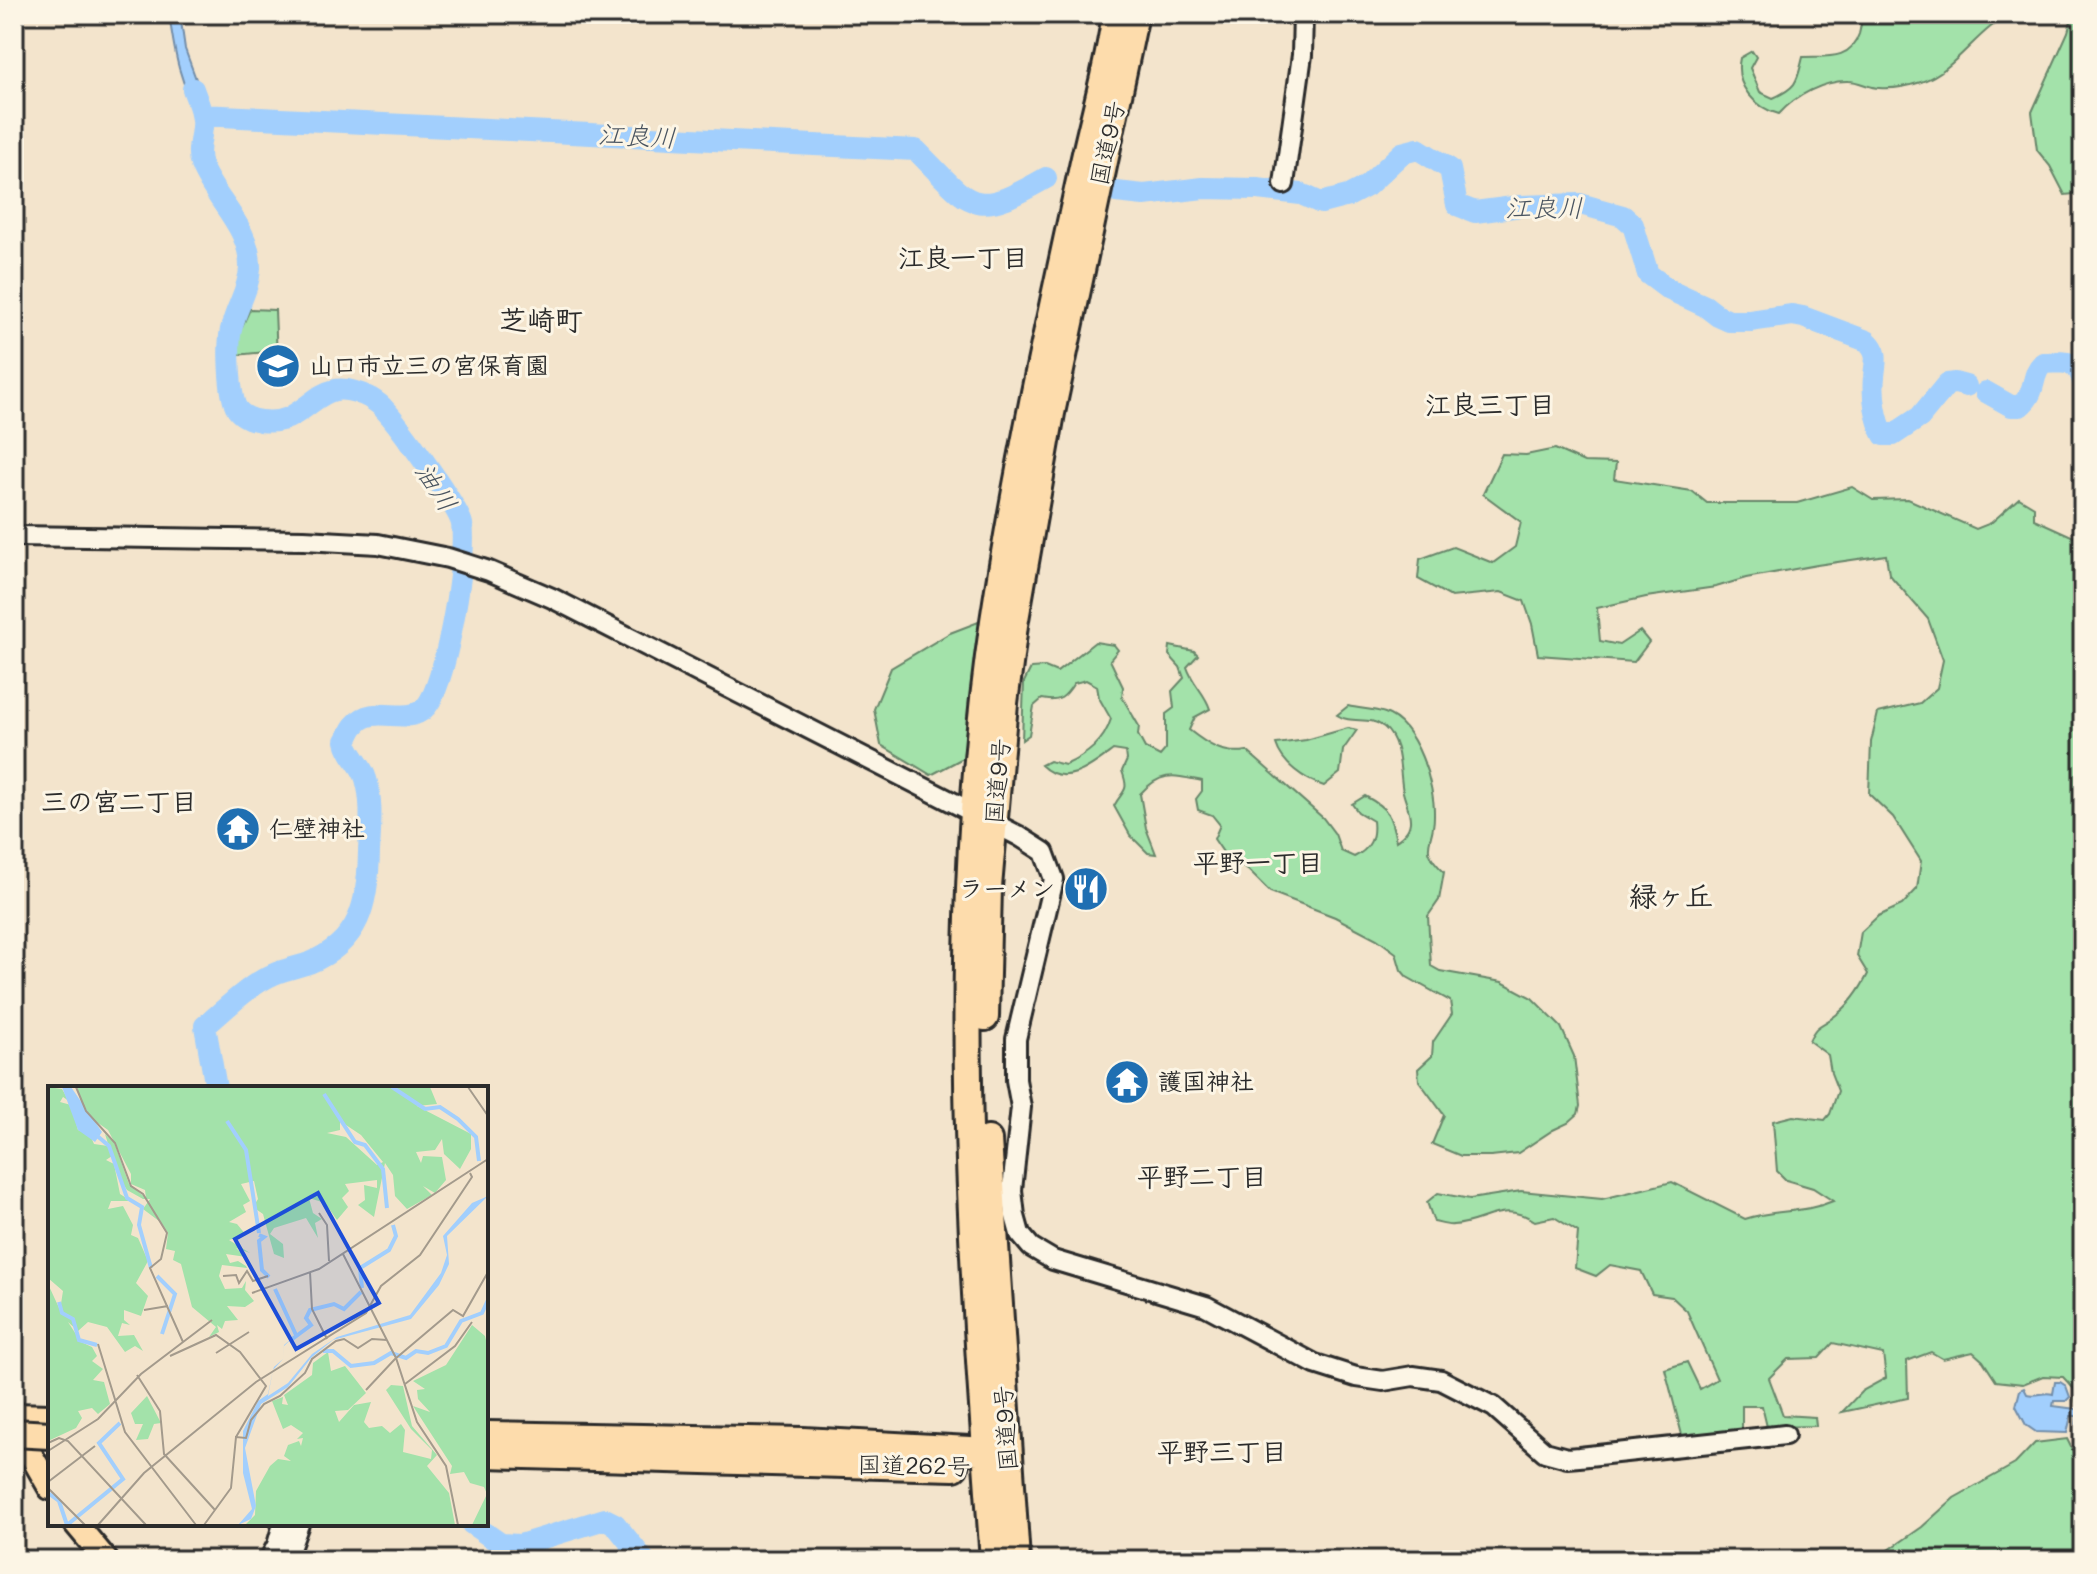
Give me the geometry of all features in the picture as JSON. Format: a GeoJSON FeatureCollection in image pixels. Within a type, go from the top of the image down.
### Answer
{"type":"FeatureCollection","features":[{"type":"Feature","properties":{"kind":"highway","name":"国道9号"},"geometry":{"type":"LineString","coordinates":[[994,1560],[995,1460],[986,1104],[988,887],[984,820],[984,697],[1006,550],[1042,363],[1116,14]]}},
{"type":"Feature","properties":{"kind":"highway","name":"国道9号"},"geometry":{"type":"LineString","coordinates":[[984,820],[1051,413],[1135,14]]}},
{"type":"Feature","properties":{"kind":"highway"},"geometry":{"type":"LineString","coordinates":[[14,1417],[48,1418]]}},
{"type":"Feature","properties":{"kind":"highway"},"geometry":{"type":"LineString","coordinates":[[14,1433],[48,1435]]}},
{"type":"Feature","properties":{"kind":"highway","name":"国道262号"},"geometry":{"type":"LineString","coordinates":[[488,1435],[803,1441],[995,1460]]}},
{"type":"Feature","properties":{"kind":"highway","name":"国道262号"},"geometry":{"type":"LineString","coordinates":[[488,1454],[995,1460]]}},
{"type":"Feature","properties":{"kind":"highway","name":"国道9号"},"geometry":{"type":"LineString","coordinates":[[995,1460],[1016,1560]]}},
{"type":"Feature","properties":{"kind":"main road"},"geometry":{"type":"LineString","coordinates":[[14,1425],[48,1484]]}},
{"type":"Feature","properties":{"kind":"main road"},"geometry":{"type":"LineString","coordinates":[[78,1526],[106,1560]]}},
{"type":"Feature","properties":{"kind":"street"},"geometry":{"type":"LineString","coordinates":[[1284,184],[1302,55],[1303,14]]}},
{"type":"Feature","properties":{"kind":"street"},"geometry":{"type":"LineString","coordinates":[[14,536],[378,544],[448,558],[489,571],[552,598],[1019,836],[1044,852],[1054,879],[1015,1053],[1021,1107],[1012,1190],[1020,1234],[1031,1247],[1053,1260],[1206,1306],[1315,1364],[1368,1380],[1413,1376],[1441,1380],[1494,1407],[1537,1446],[1554,1456],[1579,1457],[1785,1435]]}},
{"type":"Feature","properties":{"kind":"street"},"geometry":{"type":"LineString","coordinates":[[269,1560],[282,1526]]}},
{"type":"Feature","properties":{"kind":"street"},"geometry":{"type":"LineString","coordinates":[[286,1560],[298,1526]]}},
{"type":"Feature","properties":{"kind":"green space"},"geometry":{"type":"Polygon","coordinates":[[[1863,14],[2014,14],[1990,27],[1947,67],[1916,83],[1884,88],[1853,81],[1830,83],[1802,95],[1779,114],[1762,107],[1748,94],[1740,77],[1740,58],[1752,51],[1756,57],[1750,68],[1760,92],[1773,98],[1795,82],[1803,57],[1836,55],[1850,49],[1859,34],[1863,14]]]}},
{"type":"Feature","properties":{"kind":"green space"},"geometry":{"type":"Polygon","coordinates":[[[2073,14],[2083,14],[2083,193],[2065,195],[2050,166],[2037,150],[2032,112],[2073,14]]]}},
{"type":"Feature","properties":{"kind":"green space"},"geometry":{"type":"Polygon","coordinates":[[[250,309],[275,310],[277,359],[267,360],[265,352],[237,355],[239,333],[250,309]]]}},
{"type":"Feature","properties":{"kind":"green space"},"geometry":{"type":"Polygon","coordinates":[[[1555,449],[1584,462],[1616,463],[1614,479],[1692,491],[1707,503],[1797,503],[1852,487],[1873,500],[1908,499],[1976,529],[1991,523],[2019,498],[2034,507],[2034,519],[2083,539],[2083,1405],[2076,1402],[2074,1389],[2063,1377],[2043,1376],[2023,1384],[1996,1381],[1973,1352],[1943,1359],[1931,1352],[1907,1361],[1908,1398],[1842,1412],[1862,1391],[1886,1378],[1883,1354],[1833,1343],[1819,1358],[1788,1359],[1769,1378],[1783,1415],[1815,1417],[1816,1426],[1767,1427],[1762,1406],[1742,1406],[1742,1430],[1682,1435],[1665,1369],[1687,1362],[1700,1389],[1717,1379],[1687,1311],[1672,1297],[1652,1294],[1641,1271],[1610,1265],[1596,1276],[1575,1268],[1578,1232],[1554,1217],[1535,1221],[1512,1212],[1453,1225],[1434,1222],[1427,1202],[1438,1193],[1470,1199],[1521,1191],[1602,1199],[1672,1182],[1745,1219],[1811,1208],[1833,1201],[1813,1188],[1786,1180],[1777,1171],[1773,1121],[1793,1116],[1825,1120],[1830,1114],[1838,1091],[1828,1055],[1809,1041],[1817,1028],[1851,1001],[1868,974],[1857,956],[1861,932],[1878,916],[1902,905],[1917,889],[1921,861],[1893,817],[1869,794],[1871,742],[1878,713],[1920,703],[1937,688],[1943,660],[1928,619],[1889,574],[1886,555],[1746,578],[1716,587],[1597,608],[1600,641],[1619,645],[1640,631],[1649,642],[1634,662],[1538,655],[1524,601],[1501,592],[1451,597],[1418,579],[1420,559],[1453,547],[1493,563],[1515,547],[1521,522],[1483,494],[1502,454],[1526,455],[1555,449]]]}},
{"type":"Feature","properties":{"kind":"green space"},"geometry":{"type":"Polygon","coordinates":[[[981,621],[963,758],[931,775],[881,745],[874,709],[891,668],[950,633],[981,621]]]}},
{"type":"Feature","properties":{"kind":"green space"},"geometry":{"type":"Polygon","coordinates":[[[1095,642],[1114,645],[1118,650],[1110,660],[1123,687],[1122,697],[1139,726],[1138,735],[1145,748],[1160,756],[1166,749],[1166,714],[1174,708],[1172,691],[1184,678],[1180,667],[1169,655],[1170,646],[1194,651],[1198,655],[1187,667],[1210,709],[1195,717],[1189,730],[1216,748],[1230,752],[1247,751],[1323,818],[1335,834],[1341,851],[1354,857],[1368,847],[1373,821],[1358,812],[1352,804],[1365,796],[1384,809],[1396,841],[1407,831],[1410,818],[1399,757],[1390,733],[1378,723],[1337,715],[1348,706],[1385,713],[1396,719],[1415,742],[1422,757],[1431,788],[1434,816],[1429,851],[1444,872],[1439,900],[1428,916],[1431,966],[1440,971],[1502,982],[1532,998],[1561,1027],[1574,1056],[1580,1106],[1578,1114],[1518,1153],[1461,1156],[1432,1144],[1444,1115],[1419,1081],[1418,1069],[1432,1056],[1433,1042],[1452,1014],[1450,1001],[1407,977],[1401,970],[1396,953],[1377,939],[1335,917],[1270,892],[1249,871],[1225,855],[1214,839],[1220,825],[1212,815],[1198,810],[1196,799],[1202,791],[1202,781],[1183,777],[1161,778],[1140,794],[1146,828],[1156,854],[1148,853],[1130,835],[1114,806],[1125,787],[1122,771],[1127,760],[1126,752],[1113,750],[1088,768],[1069,775],[1050,772],[1041,765],[1049,761],[1065,765],[1080,757],[1099,741],[1111,719],[1099,698],[1097,686],[1086,680],[1074,683],[1061,698],[1042,699],[1034,706],[1029,735],[1022,740],[1024,682],[1031,668],[1045,667],[1057,672],[1095,642]]]}},
{"type":"Feature","properties":{"kind":"green space"},"geometry":{"type":"Polygon","coordinates":[[[1348,728],[1357,730],[1343,750],[1340,773],[1324,786],[1295,770],[1283,758],[1276,744],[1306,740],[1348,728]]]}},
{"type":"Feature","properties":{"kind":"green space"},"geometry":{"type":"Polygon","coordinates":[[[2067,1439],[2074,1453],[2083,1451],[2083,1560],[1890,1560],[1889,1550],[1922,1527],[1954,1498],[2015,1464],[2035,1443],[2067,1439]]]}},
{"type":"Feature","properties":{"kind":"water"},"geometry":{"type":"Polygon","coordinates":[[[169,14],[180,14],[185,49],[204,101],[201,115],[183,80],[169,14]]]}},
{"type":"Feature","properties":{"kind":"water"},"geometry":{"type":"Polygon","coordinates":[[[2055,1382],[2066,1386],[2070,1397],[2066,1401],[2054,1401],[2053,1406],[2083,1410],[2083,1446],[2080,1448],[2075,1442],[2077,1416],[2071,1416],[2067,1433],[2036,1432],[2026,1425],[2016,1406],[2020,1390],[2024,1388],[2030,1395],[2053,1394],[2055,1382]]]}},
{"type":"Feature","properties":{"kind":"waterway","name":"油川"},"geometry":{"type":"LineString","coordinates":[[193,89],[202,118],[201,165],[239,227],[249,253],[249,276],[232,326],[230,343],[231,381],[237,409],[254,420],[276,421],[288,418],[333,390],[355,392],[370,398],[391,417],[440,484],[462,524],[463,540],[459,587],[449,641],[430,701],[423,710],[414,714],[363,718],[346,741],[364,774],[370,806],[368,871],[358,919],[340,944],[326,954],[264,979],[205,1026],[216,1086]]}},
{"type":"Feature","properties":{"kind":"waterway","name":"江良川"},"geometry":{"type":"LineString","coordinates":[[201,115],[916,150],[962,195],[987,203],[1002,200],[1046,178]]}},
{"type":"Feature","properties":{"kind":"waterway","name":"江良川"},"geometry":{"type":"LineString","coordinates":[[1116,192],[1144,195],[1203,188],[1257,189],[1301,194],[1321,203],[1348,196],[1367,186],[1402,153],[1418,149],[1450,169],[1457,205],[1475,212],[1521,206],[1580,204],[1623,216],[1633,225],[1648,274],[1668,289],[1705,306],[1718,316],[1729,321],[1750,321],[1792,315],[1867,341],[1875,354],[1874,399],[1884,435],[1893,435],[1920,417],[1947,384],[1966,386]]}},
{"type":"Feature","properties":{"kind":"waterway","name":"江良川"},"geometry":{"type":"LineString","coordinates":[[1986,392],[2011,406],[2020,406],[2026,401],[2043,363],[2073,365],[2083,381]]}},
{"type":"Feature","properties":{"kind":"waterway","name":"油川"},"geometry":{"type":"LineString","coordinates":[[475,1526],[501,1544],[520,1545],[605,1519],[615,1524],[644,1560]]}},
{"type":"Feature","properties":{"kind":"place","name":"山口市立三の宮保育園"},"geometry":{"type":"Point","coordinates":[278,366]}},
{"type":"Feature","properties":{"kind":"place","name":"仁壁神社"},"geometry":{"type":"Point","coordinates":[238,829]}},
{"type":"Feature","properties":{"kind":"place","name":"ラーメン"},"geometry":{"type":"Point","coordinates":[1086,889]}},
{"type":"Feature","properties":{"kind":"place","name":"護国神社"},"geometry":{"type":"Point","coordinates":[1127,1082]}},
{"type":"Feature","properties":{"kind":"district","name":"江良一丁目"},"geometry":{"type":"Point","coordinates":[963,258]}},
{"type":"Feature","properties":{"kind":"district","name":"芝崎町"},"geometry":{"type":"Point","coordinates":[541,320]}},
{"type":"Feature","properties":{"kind":"district","name":"江良三丁目"},"geometry":{"type":"Point","coordinates":[1490,405]}},
{"type":"Feature","properties":{"kind":"district","name":"三の宮二丁目"},"geometry":{"type":"Point","coordinates":[119,802]}},
{"type":"Feature","properties":{"kind":"district","name":"平野一丁目"},"geometry":{"type":"Point","coordinates":[1258,863]}},
{"type":"Feature","properties":{"kind":"district","name":"緑ヶ丘"},"geometry":{"type":"Point","coordinates":[1671,896]}},
{"type":"Feature","properties":{"kind":"district","name":"平野二丁目"},"geometry":{"type":"Point","coordinates":[1202,1177]}},
{"type":"Feature","properties":{"kind":"district","name":"平野三丁目"},"geometry":{"type":"Point","coordinates":[1222,1452]}}]}
